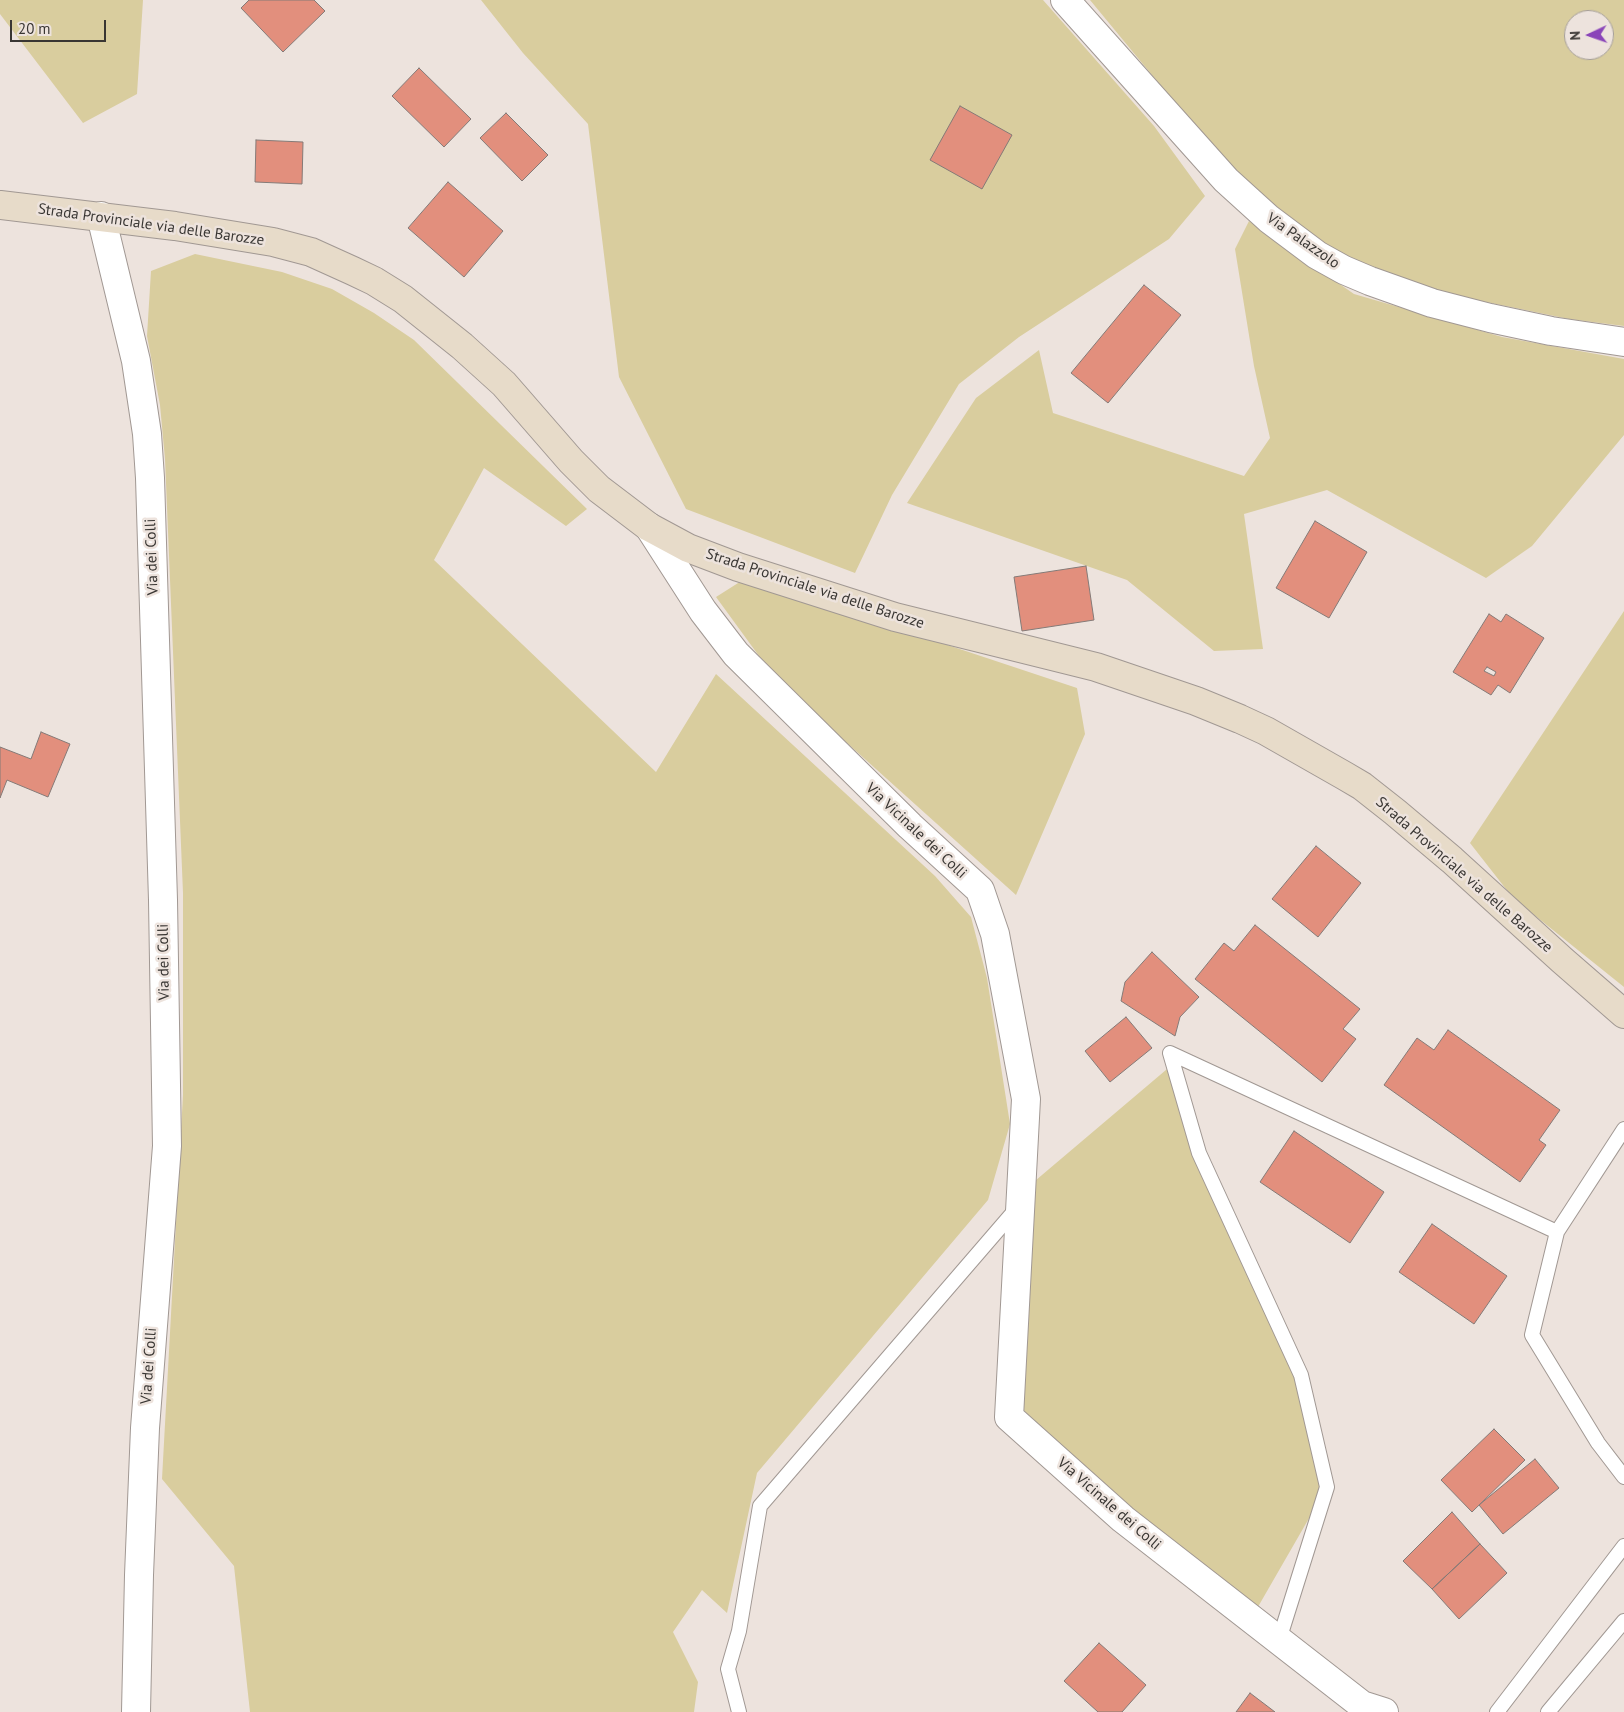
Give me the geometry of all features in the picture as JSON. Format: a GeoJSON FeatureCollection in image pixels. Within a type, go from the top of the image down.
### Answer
{"type":"FeatureCollection","features":[{"type":"Feature","properties":{"kind":"main road","name":"Strada Provinciale via delle Barozze"},"geometry":{"type":"LineString","coordinates":[[0,205],[175,226],[292,247],[311,252],[374,281],[403,299],[478,360],[504,384],[599,489],[649,527],[694,550],[802,588],[915,622],[1096,667],[1211,707],[1266,732],[1353,781],[1395,812],[1452,860],[1624,1014]]}},
{"type":"Feature","properties":{"kind":"street","name":"Via Palazzolo"},"geometry":{"type":"LineString","coordinates":[[1065,0],[1226,180],[1269,219],[1317,255],[1344,270],[1370,281],[1432,303],[1551,331],[1624,342]]}},
{"type":"Feature","properties":{"kind":"street","name":"Via dei Colli"},"geometry":{"type":"LineString","coordinates":[[101,216],[136,361],[147,434],[163,900],[167,1146],[145,1428],[137,1610],[136,1712]]}},
{"type":"Feature","properties":{"kind":"street","name":"Via Vicinale dei Colli"},"geometry":{"type":"LineString","coordinates":[[649,527],[703,611],[736,654],[910,826],[980,890],[995,934],[1026,1099],[1009,1417],[1123,1519],[1362,1705],[1384,1712]]}},
{"type":"Feature","properties":{"kind":"lane"},"geometry":{"type":"LineString","coordinates":[[1279,1640],[1327,1487],[1301,1374],[1199,1153],[1170,1053],[1557,1232]]}},
{"type":"Feature","properties":{"kind":"lane"},"geometry":{"type":"LineString","coordinates":[[1624,1129],[1557,1232],[1532,1335],[1598,1443],[1624,1477]]}},
{"type":"Feature","properties":{"kind":"lane"},"geometry":{"type":"LineString","coordinates":[[739,1712],[728,1669],[739,1631],[760,1506],[1021,1204]]}},
{"type":"Feature","properties":{"kind":"lane"},"geometry":{"type":"LineString","coordinates":[[1496,1712],[1624,1546]]}},
{"type":"Feature","properties":{"kind":"lane"},"geometry":{"type":"LineString","coordinates":[[1548,1712],[1624,1621]]}},
{"type":"Feature","properties":{"kind":"shaded area"},"geometry":{"type":"Polygon","coordinates":[[[0,0],[143,0],[137,94],[83,123],[0,14],[0,0]]]}},
{"type":"Feature","properties":{"kind":"shaded area"},"geometry":{"type":"Polygon","coordinates":[[[481,0],[1043,0],[1154,126],[1205,196],[1169,239],[1019,337],[959,384],[892,495],[855,573],[686,509],[619,377],[588,124],[523,53],[481,0]]]}},
{"type":"Feature","properties":{"kind":"shaded area"},"geometry":{"type":"Polygon","coordinates":[[[1090,0],[1624,0],[1624,326],[1569,319],[1428,290],[1323,250],[1227,166],[1090,0]]]}},
{"type":"Feature","properties":{"kind":"shaded area"},"geometry":{"type":"Polygon","coordinates":[[[1249,221],[1354,294],[1502,337],[1624,359],[1624,435],[1532,546],[1486,578],[1327,490],[1244,514],[1263,649],[1214,651],[1127,580],[907,503],[976,398],[1039,350],[1053,413],[1244,476],[1270,438],[1254,366],[1235,249],[1249,221]]]}},
{"type":"Feature","properties":{"kind":"shaded area"},"geometry":{"type":"Polygon","coordinates":[[[195,254],[282,272],[332,289],[374,313],[414,340],[587,509],[566,526],[484,468],[434,560],[656,772],[716,674],[935,876],[971,917],[987,978],[1010,1124],[988,1200],[757,1473],[727,1613],[702,1590],[673,1632],[698,1682],[694,1712],[250,1712],[234,1566],[162,1479],[183,1095],[183,893],[165,459],[160,405],[147,336],[151,271],[195,254]]]}},
{"type":"Feature","properties":{"kind":"shaded area"},"geometry":{"type":"Polygon","coordinates":[[[746,578],[1077,688],[1085,734],[1016,895],[827,725],[759,656],[716,597],[746,578]]]}},
{"type":"Feature","properties":{"kind":"shaded area"},"geometry":{"type":"Polygon","coordinates":[[[1624,611],[1624,987],[1513,898],[1470,843],[1624,611]]]}},
{"type":"Feature","properties":{"kind":"shaded area"},"geometry":{"type":"Polygon","coordinates":[[[1173,1064],[1199,1153],[1301,1375],[1327,1487],[1251,1619],[1017,1414],[1029,1186],[1173,1064]]]}},
{"type":"Feature","properties":{"kind":"building"},"geometry":{"type":"Polygon","coordinates":[[[249,0],[314,0],[325,11],[283,52],[241,8],[249,0]]]}},
{"type":"Feature","properties":{"kind":"building"},"geometry":{"type":"Polygon","coordinates":[[[419,68],[471,119],[444,147],[392,96],[419,68]]]}},
{"type":"Feature","properties":{"kind":"building"},"geometry":{"type":"Polygon","coordinates":[[[960,106],[1012,135],[982,189],[930,160],[960,106]]]}},
{"type":"Feature","properties":{"kind":"building"},"geometry":{"type":"Polygon","coordinates":[[[506,113],[548,155],[522,181],[480,138],[506,113]]]}},
{"type":"Feature","properties":{"kind":"building"},"geometry":{"type":"Polygon","coordinates":[[[256,140],[303,142],[302,184],[255,182],[256,140]]]}},
{"type":"Feature","properties":{"kind":"building"},"geometry":{"type":"Polygon","coordinates":[[[448,182],[503,231],[464,277],[408,228],[448,182]]]}},
{"type":"Feature","properties":{"kind":"building"},"geometry":{"type":"Polygon","coordinates":[[[1144,285],[1181,315],[1108,403],[1071,373],[1144,285]]]}},
{"type":"Feature","properties":{"kind":"building"},"geometry":{"type":"Polygon","coordinates":[[[1315,521],[1367,552],[1329,618],[1276,588],[1315,521]]]}},
{"type":"Feature","properties":{"kind":"building"},"geometry":{"type":"Polygon","coordinates":[[[1086,566],[1094,620],[1022,631],[1014,577],[1086,566]]]}},
{"type":"Feature","properties":{"kind":"building"},"geometry":{"type":"Polygon","coordinates":[[[1489,614],[1501,622],[1506,614],[1544,638],[1510,693],[1498,685],[1491,695],[1453,672],[1489,614]],[[1487,667],[1484,671],[1494,676],[1496,672],[1487,667]]]}},
{"type":"Feature","properties":{"kind":"building"},"geometry":{"type":"Polygon","coordinates":[[[41,732],[70,744],[48,797],[7,780],[0,798],[0,747],[31,759],[41,732]]]}},
{"type":"Feature","properties":{"kind":"building"},"geometry":{"type":"Polygon","coordinates":[[[1316,846],[1361,883],[1318,937],[1272,899],[1316,846]]]}},
{"type":"Feature","properties":{"kind":"building"},"geometry":{"type":"Polygon","coordinates":[[[1255,925],[1360,1009],[1343,1029],[1356,1039],[1322,1082],[1195,979],[1224,943],[1234,951],[1255,925]]]}},
{"type":"Feature","properties":{"kind":"building"},"geometry":{"type":"Polygon","coordinates":[[[1152,952],[1199,997],[1180,1017],[1175,1036],[1121,1001],[1125,982],[1152,952]]]}},
{"type":"Feature","properties":{"kind":"building"},"geometry":{"type":"Polygon","coordinates":[[[1126,1017],[1152,1048],[1110,1082],[1085,1051],[1126,1017]]]}},
{"type":"Feature","properties":{"kind":"building"},"geometry":{"type":"Polygon","coordinates":[[[1448,1030],[1560,1110],[1539,1140],[1546,1145],[1520,1182],[1384,1085],[1417,1038],[1434,1050],[1448,1030]]]}},
{"type":"Feature","properties":{"kind":"building"},"geometry":{"type":"Polygon","coordinates":[[[1294,1131],[1384,1192],[1350,1243],[1260,1182],[1294,1131]]]}},
{"type":"Feature","properties":{"kind":"building"},"geometry":{"type":"Polygon","coordinates":[[[1432,1224],[1507,1276],[1474,1324],[1399,1272],[1432,1224]]]}},
{"type":"Feature","properties":{"kind":"building"},"geometry":{"type":"Polygon","coordinates":[[[1494,1429],[1525,1460],[1472,1512],[1441,1480],[1494,1429]]]}},
{"type":"Feature","properties":{"kind":"building"},"geometry":{"type":"Polygon","coordinates":[[[1535,1459],[1559,1488],[1503,1534],[1479,1505],[1535,1459]]]}},
{"type":"Feature","properties":{"kind":"building"},"geometry":{"type":"Polygon","coordinates":[[[1452,1512],[1480,1544],[1432,1589],[1403,1561],[1452,1512]]]}},
{"type":"Feature","properties":{"kind":"building"},"geometry":{"type":"Polygon","coordinates":[[[1480,1544],[1507,1573],[1459,1619],[1432,1589],[1480,1544]]]}},
{"type":"Feature","properties":{"kind":"building"},"geometry":{"type":"Polygon","coordinates":[[[1099,1643],[1146,1685],[1122,1712],[1098,1712],[1064,1681],[1099,1643]]]}},
{"type":"Feature","properties":{"kind":"building"},"geometry":{"type":"Polygon","coordinates":[[[1250,1693],[1275,1712],[1236,1712],[1250,1693]]]}}]}
